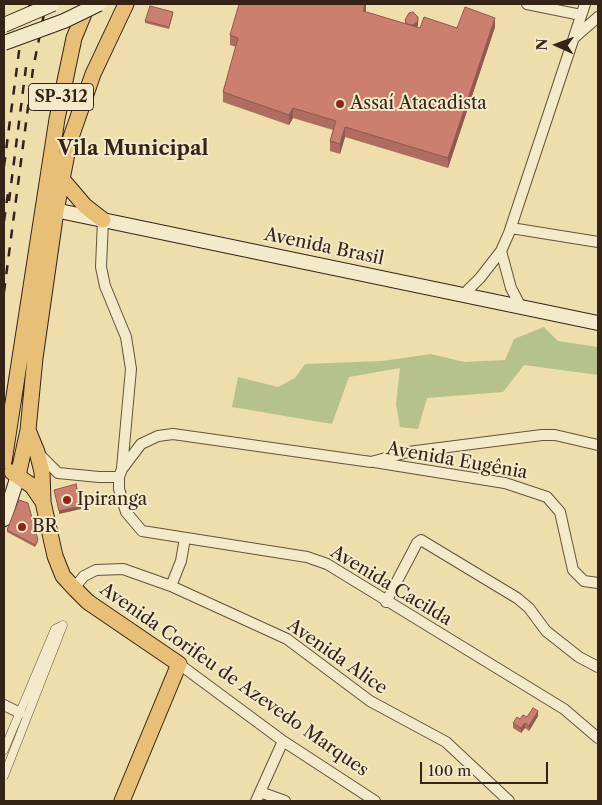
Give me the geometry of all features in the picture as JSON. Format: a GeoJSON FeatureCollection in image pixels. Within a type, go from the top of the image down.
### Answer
{"type":"FeatureCollection","features":[{"type":"Feature","properties":{"kind":"main road"},"geometry":{"type":"LineString","coordinates":[[4,25],[53,4]]}},
{"type":"Feature","properties":{"kind":"main road","name":"SP-312"},"geometry":{"type":"LineString","coordinates":[[4,519],[18,476],[28,430],[49,209],[66,70],[74,38],[88,4]]}},
{"type":"Feature","properties":{"kind":"main road"},"geometry":{"type":"LineString","coordinates":[[4,43],[64,21],[99,4]]}},
{"type":"Feature","properties":{"kind":"main road","name":"SP-312"},"geometry":{"type":"LineString","coordinates":[[4,460],[49,209],[62,179],[70,143],[90,81],[126,4]]}},
{"type":"Feature","properties":{"kind":"main road"},"geometry":{"type":"LineString","coordinates":[[62,179],[84,206],[103,220]]}},
{"type":"Feature","properties":{"kind":"main road","name":"Avenida Brasil"},"geometry":{"type":"LineString","coordinates":[[49,209],[598,323]]}},
{"type":"Feature","properties":{"kind":"main road"},"geometry":{"type":"LineString","coordinates":[[28,430],[37,452],[43,482],[43,502]]}},
{"type":"Feature","properties":{"kind":"main road"},"geometry":{"type":"LineString","coordinates":[[4,466],[32,486],[43,502]]}},
{"type":"Feature","properties":{"kind":"main road","name":"Avenida Corifeu de Azevedo Marques"},"geometry":{"type":"LineString","coordinates":[[43,502],[55,556],[63,576],[88,602],[179,664]]}},
{"type":"Feature","properties":{"kind":"main road"},"geometry":{"type":"LineString","coordinates":[[122,801],[179,664]]}},
{"type":"Feature","properties":{"kind":"street"},"geometry":{"type":"LineString","coordinates":[[526,4],[582,15]]}},
{"type":"Feature","properties":{"kind":"street"},"geometry":{"type":"LineString","coordinates":[[463,295],[480,278],[501,251],[511,228],[585,4]]}},
{"type":"Feature","properties":{"kind":"street"},"geometry":{"type":"LineString","coordinates":[[575,38],[598,17]]}},
{"type":"Feature","properties":{"kind":"street","name":"Avenida Cacilda"},"geometry":{"type":"LineString","coordinates":[[103,220],[101,267],[105,286],[126,337],[131,369],[120,473],[122,501],[135,526],[142,531],[155,535],[185,538],[314,559],[327,564],[386,602],[564,709],[598,738]]}},
{"type":"Feature","properties":{"kind":"street"},"geometry":{"type":"LineString","coordinates":[[511,228],[598,242]]}},
{"type":"Feature","properties":{"kind":"street"},"geometry":{"type":"LineString","coordinates":[[501,251],[511,288],[521,307]]}},
{"type":"Feature","properties":{"kind":"street","name":"Avenida Eugênia"},"geometry":{"type":"LineString","coordinates":[[120,473],[141,444],[158,436],[173,434],[505,483],[547,497],[560,512],[573,570],[584,581],[598,583]]}},
{"type":"Feature","properties":{"kind":"street"},"geometry":{"type":"LineString","coordinates":[[371,462],[408,452],[542,435],[555,435],[598,445]]}},
{"type":"Feature","properties":{"kind":"street"},"geometry":{"type":"LineString","coordinates":[[37,452],[58,472],[99,477],[120,473]]}},
{"type":"Feature","properties":{"kind":"street"},"geometry":{"type":"LineString","coordinates":[[43,482],[58,472]]}},
{"type":"Feature","properties":{"kind":"street"},"geometry":{"type":"LineString","coordinates":[[171,586],[181,561],[185,538]]}},
{"type":"Feature","properties":{"kind":"street"},"geometry":{"type":"LineString","coordinates":[[386,602],[417,543],[421,540],[517,598],[529,608],[546,632],[579,657],[598,667]]}},
{"type":"Feature","properties":{"kind":"street","name":"Avenida Alice"},"geometry":{"type":"LineString","coordinates":[[74,588],[90,572],[111,568],[138,574],[171,586],[287,639],[370,701],[446,742],[509,801]]}},
{"type":"Feature","properties":{"kind":"street"},"geometry":{"type":"LineString","coordinates":[[4,750],[55,629],[63,625],[4,776]]}},
{"type":"Feature","properties":{"kind":"street","name":"Avenida Corifeu de Azevedo Marques"},"geometry":{"type":"LineString","coordinates":[[179,664],[283,741],[374,801]]}},
{"type":"Feature","properties":{"kind":"street"},"geometry":{"type":"LineString","coordinates":[[4,705],[20,713]]}},
{"type":"Feature","properties":{"kind":"street"},"geometry":{"type":"LineString","coordinates":[[283,741],[258,796],[285,801]]}},
{"type":"Feature","properties":{"kind":"green space"},"geometry":{"type":"Polygon","coordinates":[[[544,327],[558,341],[597,347],[598,375],[524,365],[503,392],[427,398],[418,429],[400,427],[396,404],[400,368],[349,377],[332,424],[232,407],[238,377],[278,387],[295,378],[305,364],[382,361],[431,354],[464,362],[505,360],[514,339],[544,327]]]}},
{"type":"Feature","properties":{"kind":"building"},"geometry":{"type":"Polygon","coordinates":[[[239,4],[365,4],[363,11],[420,28],[424,17],[457,28],[465,7],[495,18],[448,158],[345,127],[340,144],[330,141],[336,121],[293,108],[289,115],[223,92],[238,38],[230,35],[239,4]]]}},
{"type":"Feature","properties":{"kind":"building"},"geometry":{"type":"Polygon","coordinates":[[[150,6],[173,12],[169,27],[145,21],[150,6]]]}},
{"type":"Feature","properties":{"kind":"building"},"geometry":{"type":"Polygon","coordinates":[[[413,12],[418,17],[418,21],[413,25],[407,24],[405,20],[409,13],[413,12]]]}},
{"type":"Feature","properties":{"kind":"building","name":"Ipiranga"},"geometry":{"type":"Polygon","coordinates":[[[76,484],[81,506],[59,511],[54,490],[76,484]]]}},
{"type":"Feature","properties":{"kind":"building","name":"BR"},"geometry":{"type":"Polygon","coordinates":[[[19,500],[28,503],[38,540],[35,545],[7,530],[19,500]]]}},
{"type":"Feature","properties":{"kind":"building"},"geometry":{"type":"Polygon","coordinates":[[[533,708],[538,711],[529,726],[525,723],[521,728],[513,723],[517,717],[520,719],[523,715],[527,717],[533,708]]]}},
{"type":"Feature","properties":{"kind":"railway"},"geometry":{"type":"LineString","coordinates":[[4,166],[20,44],[30,4]]}},
{"type":"Feature","properties":{"kind":"railway"},"geometry":{"type":"LineString","coordinates":[[4,292],[33,69],[46,4]]}},
{"type":"Feature","properties":{"kind":"railway"},"geometry":{"type":"LineString","coordinates":[[9,201],[26,67]]}},
{"type":"Feature","properties":{"kind":"railway"},"geometry":{"type":"LineString","coordinates":[[4,221],[8,193]]}},
{"type":"Feature","properties":{"kind":"place","name":"Assaí Atacadista"},"geometry":{"type":"Point","coordinates":[340,104]}},
{"type":"Feature","properties":{"kind":"place","name":"Ipiranga"},"geometry":{"type":"Point","coordinates":[67,500]}},
{"type":"Feature","properties":{"kind":"place","name":"BR"},"geometry":{"type":"Point","coordinates":[22,527]}},
{"type":"Feature","properties":{"kind":"district","name":"Vila Municipal"},"geometry":{"type":"Point","coordinates":[133,149]}}]}
